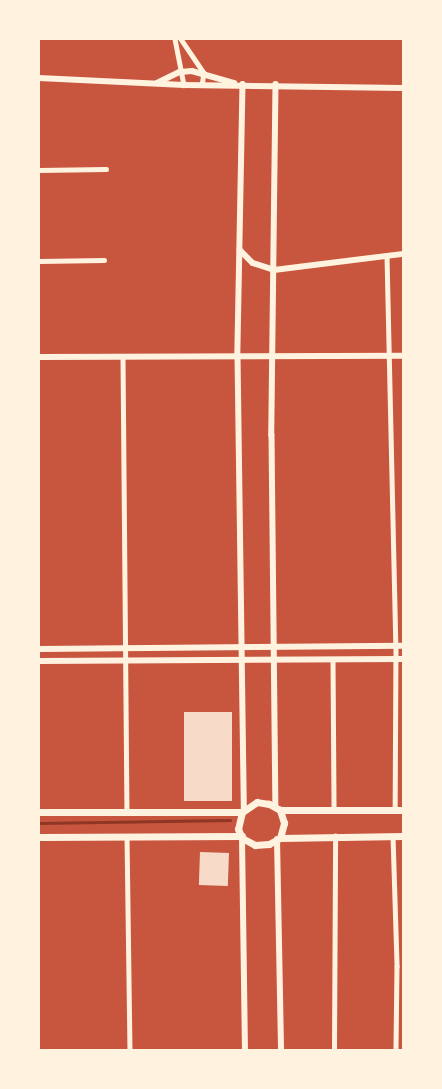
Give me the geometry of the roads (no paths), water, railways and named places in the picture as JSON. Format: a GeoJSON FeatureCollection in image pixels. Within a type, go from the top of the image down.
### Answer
{"type":"FeatureCollection","features":[{"type":"Feature","properties":{"kind":"main road"},"geometry":{"type":"LineString","coordinates":[[39,357],[403,356]]}},
{"type":"Feature","properties":{"kind":"main road"},"geometry":{"type":"LineString","coordinates":[[39,812],[244,810],[257,802],[278,809],[334,811],[403,810]]}},
{"type":"Feature","properties":{"kind":"main road"},"geometry":{"type":"LineString","coordinates":[[278,809],[284,823],[278,839],[281,1050]]}},
{"type":"Feature","properties":{"kind":"main road"},"geometry":{"type":"LineString","coordinates":[[244,810],[238,829],[242,837],[245,1050]]}},
{"type":"Feature","properties":{"kind":"main road"},"geometry":{"type":"LineString","coordinates":[[39,837],[242,837],[255,844],[269,844],[278,839],[335,836],[403,836]]}},
{"type":"Feature","properties":{"kind":"street"},"geometry":{"type":"LineString","coordinates":[[175,39],[184,85]]}},
{"type":"Feature","properties":{"kind":"street"},"geometry":{"type":"LineString","coordinates":[[181,39],[204,73],[202,85]]}},
{"type":"Feature","properties":{"kind":"street"},"geometry":{"type":"LineString","coordinates":[[157,83],[180,72],[204,73],[234,84]]}},
{"type":"Feature","properties":{"kind":"street"},"geometry":{"type":"LineString","coordinates":[[39,78],[184,85],[276,84],[403,88]]}},
{"type":"Feature","properties":{"kind":"street"},"geometry":{"type":"LineString","coordinates":[[243,84],[238,356],[240,648],[244,810]]}},
{"type":"Feature","properties":{"kind":"street"},"geometry":{"type":"LineString","coordinates":[[276,84],[275,356],[272,445],[278,809]]}},
{"type":"Feature","properties":{"kind":"street"},"geometry":{"type":"LineString","coordinates":[[39,170],[106,169]]}},
{"type":"Feature","properties":{"kind":"street"},"geometry":{"type":"LineString","coordinates":[[240,250],[253,263],[274,270],[403,254]]}},
{"type":"Feature","properties":{"kind":"street"},"geometry":{"type":"LineString","coordinates":[[387,256],[396,646],[395,810]]}},
{"type":"Feature","properties":{"kind":"street"},"geometry":{"type":"LineString","coordinates":[[39,261],[104,260]]}},
{"type":"Feature","properties":{"kind":"street"},"geometry":{"type":"LineString","coordinates":[[122,357],[127,811]]}},
{"type":"Feature","properties":{"kind":"street"},"geometry":{"type":"LineString","coordinates":[[39,649],[403,646]]}},
{"type":"Feature","properties":{"kind":"street"},"geometry":{"type":"LineString","coordinates":[[333,659],[334,811]]}},
{"type":"Feature","properties":{"kind":"street"},"geometry":{"type":"LineString","coordinates":[[39,661],[403,659]]}},
{"type":"Feature","properties":{"kind":"street"},"geometry":{"type":"LineString","coordinates":[[127,836],[130,1050]]}},
{"type":"Feature","properties":{"kind":"street"},"geometry":{"type":"LineString","coordinates":[[334,1050],[335,836]]}},
{"type":"Feature","properties":{"kind":"street"},"geometry":{"type":"LineString","coordinates":[[393,836],[397,966],[396,1050]]}},
{"type":"Feature","properties":{"kind":"waterway"},"geometry":{"type":"LineString","coordinates":[[39,823],[230,820]]}}]}
